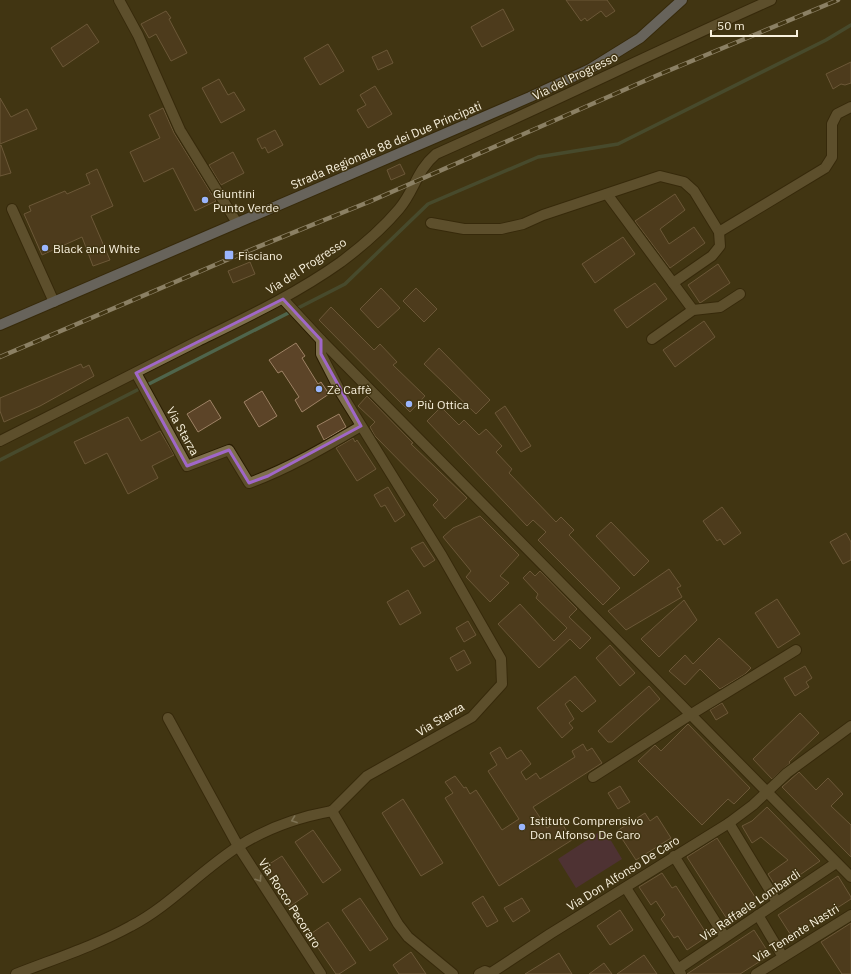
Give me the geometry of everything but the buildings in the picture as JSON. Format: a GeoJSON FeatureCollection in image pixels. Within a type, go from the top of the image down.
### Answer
{"type":"FeatureCollection","features":[{"type":"Feature","properties":{"kind":"main road","name":"Strada Regionale 88 dei Due Principati"},"geometry":{"type":"LineString","coordinates":[[0,325],[530,97],[590,69],[640,38],[681,1]]}},
{"type":"Feature","properties":{"kind":"street"},"geometry":{"type":"LineString","coordinates":[[119,0],[138,35],[180,130],[238,223]]}},
{"type":"Feature","properties":{"kind":"street","name":"Via del Progresso"},"geometry":{"type":"LineString","coordinates":[[0,441],[138,376],[286,302],[341,261],[376,232],[399,209],[408,196],[418,174],[426,163],[436,154],[553,102],[666,47],[771,0]]}},
{"type":"Feature","properties":{"kind":"street"},"geometry":{"type":"LineString","coordinates":[[719,232],[825,168],[832,157],[832,124],[837,114],[851,107]]}},
{"type":"Feature","properties":{"kind":"street"},"geometry":{"type":"LineString","coordinates":[[431,222],[464,229],[501,229],[523,224],[544,215],[660,176],[684,182],[694,191],[719,232],[720,246],[712,256],[673,283]]}},
{"type":"Feature","properties":{"kind":"street"},"geometry":{"type":"LineString","coordinates":[[607,194],[693,310]]}},
{"type":"Feature","properties":{"kind":"street"},"geometry":{"type":"LineString","coordinates":[[12,209],[54,302]]}},
{"type":"Feature","properties":{"kind":"street"},"geometry":{"type":"LineString","coordinates":[[652,339],[693,310],[720,307],[740,294]]}},
{"type":"Feature","properties":{"kind":"street"},"geometry":{"type":"LineString","coordinates":[[286,302],[321,340],[851,877]]}},
{"type":"Feature","properties":{"kind":"street","name":"Via Starza"},"geometry":{"type":"LineString","coordinates":[[321,340],[321,354],[361,426],[442,556],[501,658],[502,684],[472,716],[367,776],[332,811]]}},
{"type":"Feature","properties":{"kind":"street","name":"Via Starza"},"geometry":{"type":"LineString","coordinates":[[138,376],[187,466],[229,450],[249,483],[268,476],[329,445],[361,426]]}},
{"type":"Feature","properties":{"kind":"street"},"geometry":{"type":"LineString","coordinates":[[593,777],[796,650]]}},
{"type":"Feature","properties":{"kind":"street","name":"Via Rocco Pecoraro"},"geometry":{"type":"LineString","coordinates":[[168,718],[238,846],[322,974]]}},
{"type":"Feature","properties":{"kind":"street","name":"Via Don Alfonso De Caro"},"geometry":{"type":"LineString","coordinates":[[492,974],[550,934],[729,823],[787,773],[851,726]]}},
{"type":"Feature","properties":{"kind":"street"},"geometry":{"type":"LineString","coordinates":[[16,974],[131,926],[154,912],[238,846],[267,830],[308,816],[332,811],[398,924],[408,937],[453,974]]}},
{"type":"Feature","properties":{"kind":"street"},"geometry":{"type":"LineString","coordinates":[[729,823],[777,902]]}},
{"type":"Feature","properties":{"kind":"street"},"geometry":{"type":"LineString","coordinates":[[674,856],[725,937]]}},
{"type":"Feature","properties":{"kind":"street","name":"Via Raffaele Lombardi"},"geometry":{"type":"LineString","coordinates":[[679,971],[725,937],[836,862]]}},
{"type":"Feature","properties":{"kind":"street"},"geometry":{"type":"LineString","coordinates":[[626,888],[679,971]]}},
{"type":"Feature","properties":{"kind":"street","name":"Via Tenente Nastri"},"geometry":{"type":"LineString","coordinates":[[756,974],[851,914]]}},
{"type":"Feature","properties":{"kind":"street"},"geometry":{"type":"LineString","coordinates":[[758,915],[783,957]]}},
{"type":"Feature","properties":{"kind":"street"},"geometry":{"type":"LineString","coordinates":[[479,974],[485,971],[492,974]]}},
{"type":"Feature","properties":{"kind":"highlighted area"},"geometry":{"type":"Polygon","coordinates":[[[283,299],[321,340],[321,354],[361,426],[268,476],[249,483],[229,450],[187,466],[136,373],[283,299]]]}},
{"type":"Feature","properties":{"kind":"shaded area"},"geometry":{"type":"Polygon","coordinates":[[[604,829],[622,859],[576,888],[558,859],[604,829]]]}},
{"type":"Feature","properties":{"kind":"waterway"},"geometry":{"type":"LineString","coordinates":[[0,460],[345,284],[428,204],[538,157],[618,144],[826,40],[851,25]]}},
{"type":"Feature","properties":{"kind":"railway"},"geometry":{"type":"LineString","coordinates":[[0,357],[243,253],[371,201],[658,75],[838,0]]}},
{"type":"Feature","properties":{"kind":"place","name":"Giuntini Punto Verde"},"geometry":{"type":"Point","coordinates":[205,200]}},
{"type":"Feature","properties":{"kind":"place","name":"Black and White"},"geometry":{"type":"Point","coordinates":[45,248]}},
{"type":"Feature","properties":{"kind":"place","name":"Fisciano"},"geometry":{"type":"Point","coordinates":[229,255]}},
{"type":"Feature","properties":{"kind":"place","name":"Zè Caffè"},"geometry":{"type":"Point","coordinates":[319,389]}},
{"type":"Feature","properties":{"kind":"place","name":"Più Ottica"},"geometry":{"type":"Point","coordinates":[409,404]}},
{"type":"Feature","properties":{"kind":"place","name":"Istituto Comprensivo Don Alfonso De Caro"},"geometry":{"type":"Point","coordinates":[522,827]}}]}
